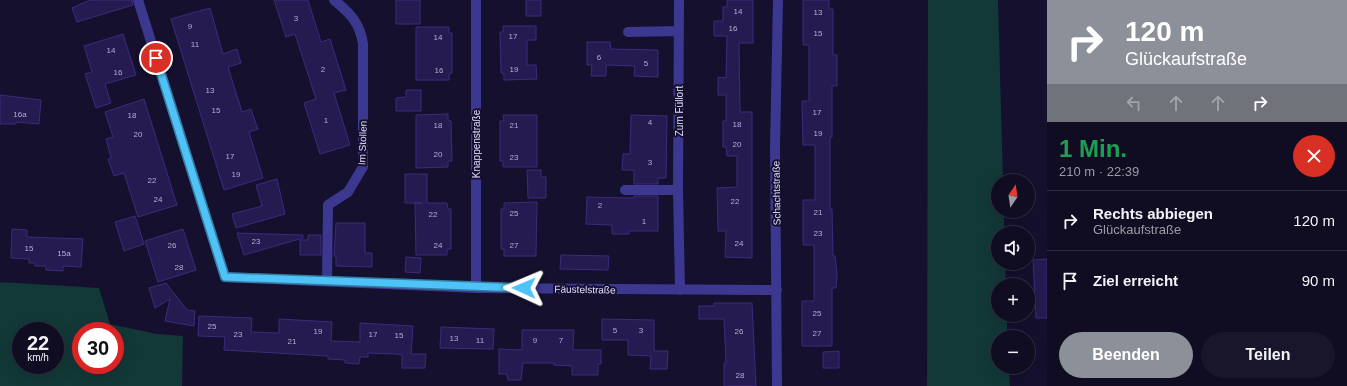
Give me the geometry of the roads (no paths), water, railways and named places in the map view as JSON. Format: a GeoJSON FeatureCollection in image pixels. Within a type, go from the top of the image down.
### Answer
{"type":"FeatureCollection","features":[{"type":"Feature","properties":{"kind":"street","name":"Fäustelstraße"},"geometry":{"type":"LineString","coordinates":[[138,0],[225,277],[476,288],[777,290]]}},
{"type":"Feature","properties":{"kind":"street","name":"Im Stollen"},"geometry":{"type":"LineString","coordinates":[[326,281],[328,205],[348,192],[363,167],[363,44],[361,32],[356,22],[334,0]]}},
{"type":"Feature","properties":{"kind":"street","name":"Knappenstraße"},"geometry":{"type":"LineString","coordinates":[[476,0],[476,288]]}},
{"type":"Feature","properties":{"kind":"street","name":"Zum Füllort"},"geometry":{"type":"LineString","coordinates":[[679,0],[678,190],[680,290]]}},
{"type":"Feature","properties":{"kind":"street","name":"Schachtstraße"},"geometry":{"type":"LineString","coordinates":[[777,386],[775,146],[778,0]]}},
{"type":"Feature","properties":{"kind":"street"},"geometry":{"type":"LineString","coordinates":[[628,32],[679,31]]}},
{"type":"Feature","properties":{"kind":"street"},"geometry":{"type":"LineString","coordinates":[[625,190],[678,190]]}}]}
